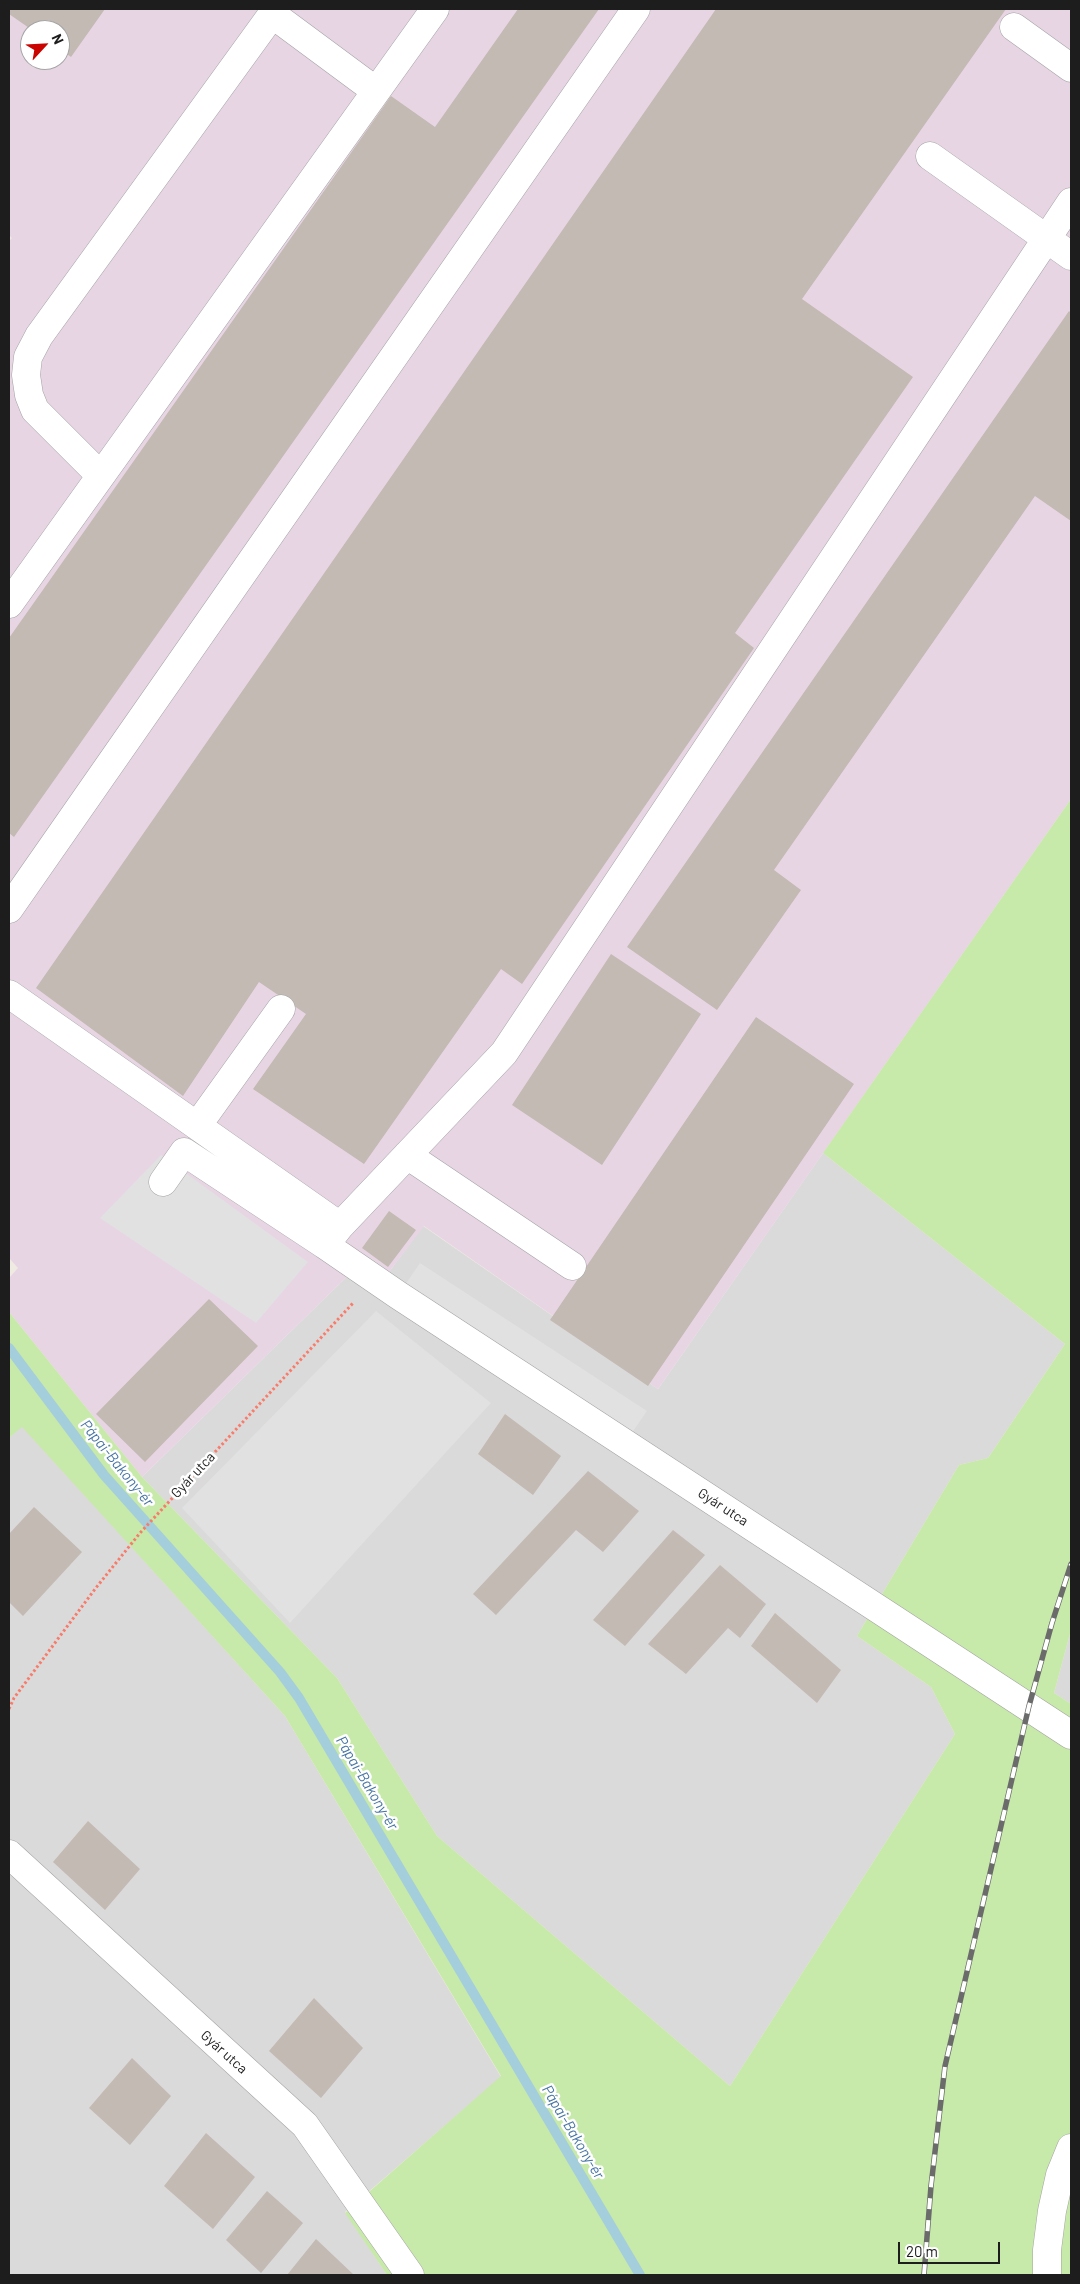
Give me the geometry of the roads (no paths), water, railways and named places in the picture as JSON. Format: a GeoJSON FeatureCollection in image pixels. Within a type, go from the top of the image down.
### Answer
{"type":"FeatureCollection","features":[{"type":"Feature","properties":{"kind":"street"},"geometry":{"type":"LineString","coordinates":[[9,604],[435,9]]}},
{"type":"Feature","properties":{"kind":"street"},"geometry":{"type":"LineString","coordinates":[[11,901],[636,9]]}},
{"type":"Feature","properties":{"kind":"street"},"geometry":{"type":"LineString","coordinates":[[100,475],[35,410],[29,394],[26,375],[28,357],[39,336],[274,12],[376,91]]}},
{"type":"Feature","properties":{"kind":"street"},"geometry":{"type":"LineString","coordinates":[[1014,27],[1071,68]]}},
{"type":"Feature","properties":{"kind":"street"},"geometry":{"type":"LineString","coordinates":[[930,156],[1071,256]]}},
{"type":"Feature","properties":{"kind":"street"},"geometry":{"type":"LineString","coordinates":[[332,1236],[504,1053],[1071,202]]}},
{"type":"Feature","properties":{"kind":"street"},"geometry":{"type":"LineString","coordinates":[[9,994],[197,1126],[332,1236]]}},
{"type":"Feature","properties":{"kind":"street"},"geometry":{"type":"LineString","coordinates":[[197,1126],[281,1009]]}},
{"type":"Feature","properties":{"kind":"street"},"geometry":{"type":"LineString","coordinates":[[163,1182],[184,1152],[332,1236]]}},
{"type":"Feature","properties":{"kind":"street"},"geometry":{"type":"LineString","coordinates":[[407,1155],[572,1266]]}},
{"type":"Feature","properties":{"kind":"street","name":"Gyár utca"},"geometry":{"type":"LineString","coordinates":[[332,1236],[372,1277],[1071,1735]]}},
{"type":"Feature","properties":{"kind":"street","name":"Gyár utca"},"geometry":{"type":"LineString","coordinates":[[9,1854],[305,2125],[410,2275]]}},
{"type":"Feature","properties":{"kind":"street"},"geometry":{"type":"LineString","coordinates":[[1047,2275],[1047,2250],[1052,2211],[1060,2175],[1071,2148]]}},
{"type":"Feature","properties":{"kind":"waterway","name":"Pápai-Bakony-ér"},"geometry":{"type":"LineString","coordinates":[[9,1348],[104,1475],[280,1672],[299,1698],[640,2275]]}},
{"type":"Feature","properties":{"kind":"railway"},"geometry":{"type":"LineString","coordinates":[[924,2275],[931,2186],[945,2066],[1029,1706],[1071,1564]]}}]}
